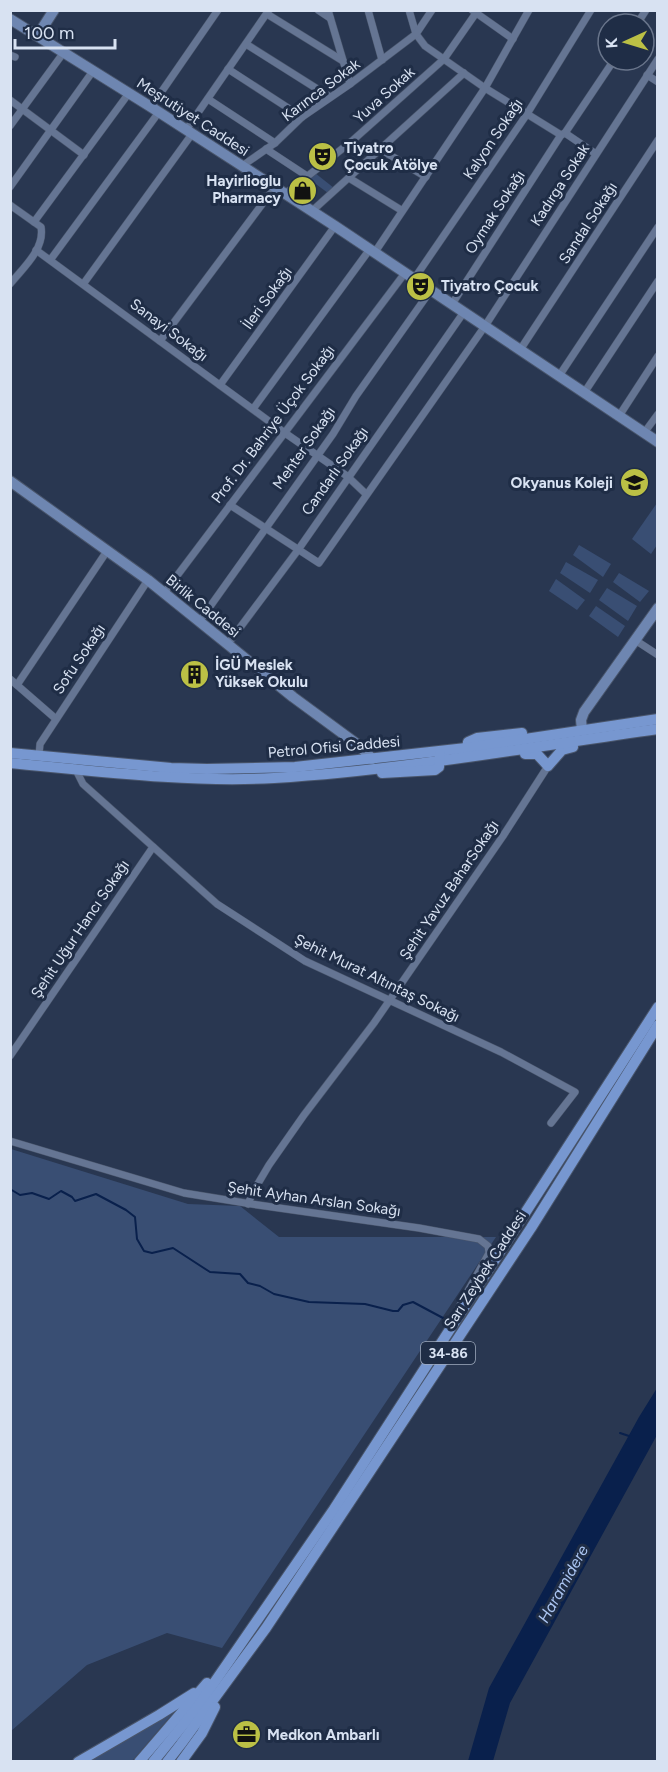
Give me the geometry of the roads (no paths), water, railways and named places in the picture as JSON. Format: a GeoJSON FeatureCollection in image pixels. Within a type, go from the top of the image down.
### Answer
{"type":"FeatureCollection","features":[{"type":"Feature","properties":{"kind":"main road"},"geometry":{"type":"LineString","coordinates":[[38,35],[54,10]]}},
{"type":"Feature","properties":{"kind":"main road","name":"Meşrutiyet Caddesi"},"geometry":{"type":"LineString","coordinates":[[10,19],[335,226],[657,442]]}},
{"type":"Feature","properties":{"kind":"main road","name":"Birlik Caddesi"},"geometry":{"type":"LineString","coordinates":[[10,481],[148,580],[293,697],[361,747],[372,759]]}},
{"type":"Feature","properties":{"kind":"main road"},"geometry":{"type":"LineString","coordinates":[[582,730],[584,712],[657,608]]}},
{"type":"Feature","properties":{"kind":"main road"},"geometry":{"type":"LineString","coordinates":[[620,734],[606,740],[566,748],[557,754],[548,766],[542,757],[531,753],[473,760],[468,753],[468,742],[477,738],[527,732],[582,730],[657,719]]}},
{"type":"Feature","properties":{"kind":"main road","name":"Petrol Ofisi Caddesi"},"geometry":{"type":"LineString","coordinates":[[10,763],[39,760],[207,769],[295,767],[372,759],[440,756],[657,729]]}},
{"type":"Feature","properties":{"kind":"main road","name":"Petrol Ofisi Caddesi"},"geometry":{"type":"LineString","coordinates":[[10,753],[75,768],[185,777],[241,778],[435,770],[440,767],[440,756]]}},
{"type":"Feature","properties":{"kind":"main road","name":"Sarı Zeybek Caddesi"},"geometry":{"type":"LineString","coordinates":[[238,1646],[263,1614],[334,1509],[657,1007]]}},
{"type":"Feature","properties":{"kind":"main road","name":"Sarı Zeybek Caddesi"},"geometry":{"type":"LineString","coordinates":[[231,1678],[531,1228],[657,1025]]}},
{"type":"Feature","properties":{"kind":"main road"},"geometry":{"type":"LineString","coordinates":[[139,1761],[238,1646]]}},
{"type":"Feature","properties":{"kind":"main road","name":"34-86"},"geometry":{"type":"LineString","coordinates":[[153,1761],[196,1709],[238,1646]]}},
{"type":"Feature","properties":{"kind":"main road"},"geometry":{"type":"LineString","coordinates":[[166,1761],[231,1678]]}},
{"type":"Feature","properties":{"kind":"main road"},"geometry":{"type":"LineString","coordinates":[[182,1761],[202,1732],[231,1678]]}},
{"type":"Feature","properties":{"kind":"main road"},"geometry":{"type":"LineString","coordinates":[[78,1761],[159,1715],[204,1686]]}},
{"type":"Feature","properties":{"kind":"street"},"geometry":{"type":"LineString","coordinates":[[51,259],[155,110],[218,10]]}},
{"type":"Feature","properties":{"kind":"street"},"geometry":{"type":"LineString","coordinates":[[318,10],[329,14],[350,84]]}},
{"type":"Feature","properties":{"kind":"street"},"geometry":{"type":"LineString","coordinates":[[368,10],[382,60]]}},
{"type":"Feature","properties":{"kind":"street"},"geometry":{"type":"LineString","coordinates":[[409,10],[416,34],[425,45],[484,88],[596,154]]}},
{"type":"Feature","properties":{"kind":"street","name":"Karınca Sokak"},"geometry":{"type":"LineString","coordinates":[[242,166],[275,143],[302,117],[416,34],[432,10]]}},
{"type":"Feature","properties":{"kind":"street"},"geometry":{"type":"LineString","coordinates":[[253,410],[426,177],[484,88],[529,10]]}},
{"type":"Feature","properties":{"kind":"street","name":"Kalyon Sokağı"},"geometry":{"type":"LineString","coordinates":[[410,276],[527,114],[591,10]]}},
{"type":"Feature","properties":{"kind":"street"},"geometry":{"type":"LineString","coordinates":[[84,283],[189,132],[208,99],[268,12],[343,61]]}},
{"type":"Feature","properties":{"kind":"street"},"geometry":{"type":"LineString","coordinates":[[474,12],[513,39]]}},
{"type":"Feature","properties":{"kind":"street","name":"Yuva Sokak"},"geometry":{"type":"LineString","coordinates":[[285,194],[352,141],[444,59],[474,12]]}},
{"type":"Feature","properties":{"kind":"street"},"geometry":{"type":"LineString","coordinates":[[246,44],[330,97]]}},
{"type":"Feature","properties":{"kind":"street"},"geometry":{"type":"LineString","coordinates":[[10,126],[64,52]]}},
{"type":"Feature","properties":{"kind":"street","name":"Kadırga Sokak"},"geometry":{"type":"LineString","coordinates":[[298,550],[319,563],[485,326],[657,59]]}},
{"type":"Feature","properties":{"kind":"street"},"geometry":{"type":"LineString","coordinates":[[228,69],[302,117]]}},
{"type":"Feature","properties":{"kind":"street"},"geometry":{"type":"LineString","coordinates":[[10,187],[93,71]]}},
{"type":"Feature","properties":{"kind":"street","name":"Oymak Sokağı"},"geometry":{"type":"LineString","coordinates":[[452,304],[563,134],[607,72]]}},
{"type":"Feature","properties":{"kind":"street"},"geometry":{"type":"LineString","coordinates":[[312,212],[464,73]]}},
{"type":"Feature","properties":{"kind":"street"},"geometry":{"type":"LineString","coordinates":[[647,75],[657,82]]}},
{"type":"Feature","properties":{"kind":"street"},"geometry":{"type":"LineString","coordinates":[[34,222],[129,93]]}},
{"type":"Feature","properties":{"kind":"street"},"geometry":{"type":"LineString","coordinates":[[208,99],[275,143]]}},
{"type":"Feature","properties":{"kind":"street"},"geometry":{"type":"LineString","coordinates":[[10,100],[84,155]]}},
{"type":"Feature","properties":{"kind":"street","name":"Sandal Sokağı"},"geometry":{"type":"LineString","coordinates":[[520,350],[657,140]]}},
{"type":"Feature","properties":{"kind":"street"},"geometry":{"type":"LineString","coordinates":[[380,149],[426,177]]}},
{"type":"Feature","properties":{"kind":"street"},"geometry":{"type":"LineString","coordinates":[[266,150],[307,176]]}},
{"type":"Feature","properties":{"kind":"street"},"geometry":{"type":"LineString","coordinates":[[349,178],[401,210]]}},
{"type":"Feature","properties":{"kind":"street"},"geometry":{"type":"LineString","coordinates":[[160,341],[274,187]]}},
{"type":"Feature","properties":{"kind":"street"},"geometry":{"type":"LineString","coordinates":[[10,205],[41,227],[42,235],[36,250],[10,284]]}},
{"type":"Feature","properties":{"kind":"street","name":"İleri Sokağı"},"geometry":{"type":"LineString","coordinates":[[220,385],[335,226]]}},
{"type":"Feature","properties":{"kind":"street"},"geometry":{"type":"LineString","coordinates":[[559,376],[657,227]]}},
{"type":"Feature","properties":{"kind":"street","name":"Sanayi Sokağı"},"geometry":{"type":"LineString","coordinates":[[36,250],[84,283],[253,410],[347,476],[366,494]]}},
{"type":"Feature","properties":{"kind":"street","name":"Prof. Dr. Bahriye Üçok Sokağı"},"geometry":{"type":"LineString","coordinates":[[164,593],[285,433],[410,276]]}},
{"type":"Feature","properties":{"kind":"street"},"geometry":{"type":"LineString","coordinates":[[584,393],[657,281]]}},
{"type":"Feature","properties":{"kind":"street","name":"Mehter Sokağı"},"geometry":{"type":"LineString","coordinates":[[199,622],[333,434],[356,396],[431,290]]}},
{"type":"Feature","properties":{"kind":"street","name":"Candarlı Sokağı"},"geometry":{"type":"LineString","coordinates":[[227,645],[298,550],[347,476],[464,312]]}},
{"type":"Feature","properties":{"kind":"street"},"geometry":{"type":"LineString","coordinates":[[619,416],[657,356]]}},
{"type":"Feature","properties":{"kind":"street"},"geometry":{"type":"LineString","coordinates":[[644,433],[657,414]]}},
{"type":"Feature","properties":{"kind":"street"},"geometry":{"type":"LineString","coordinates":[[230,505],[298,550]]}},
{"type":"Feature","properties":{"kind":"street"},"geometry":{"type":"LineString","coordinates":[[17,685],[107,551]]}},
{"type":"Feature","properties":{"kind":"street","name":"Sofu Sokağı"},"geometry":{"type":"LineString","coordinates":[[39,760],[40,744],[148,580]]}},
{"type":"Feature","properties":{"kind":"street"},"geometry":{"type":"LineString","coordinates":[[635,640],[657,655]]}},
{"type":"Feature","properties":{"kind":"street"},"geometry":{"type":"LineString","coordinates":[[10,679],[56,719]]}},
{"type":"Feature","properties":{"kind":"street","name":"Şehit Yavuz BaharSokağı"},"geometry":{"type":"LineString","coordinates":[[248,1204],[269,1165],[390,1000],[503,836],[548,766]]}},
{"type":"Feature","properties":{"kind":"street","name":"Şehit Murat Altıntaş Sokağı"},"geometry":{"type":"LineString","coordinates":[[75,768],[83,784],[217,904],[287,950],[305,961],[501,1052],[575,1092],[551,1123]]}},
{"type":"Feature","properties":{"kind":"street","name":"Şehit Uğur Hancı Sokağı"},"geometry":{"type":"LineString","coordinates":[[10,1056],[153,847]]}},
{"type":"Feature","properties":{"kind":"street","name":"Şehit Ayhan Arslan Sokağı"},"geometry":{"type":"LineString","coordinates":[[10,1142],[184,1193],[419,1228],[484,1242],[488,1246],[489,1253],[430,1362]]}},
{"type":"Feature","properties":{"kind":"water","name":"Haramidere"},"geometry":{"type":"Polygon","coordinates":[[[657,1388],[657,1435],[510,1703],[493,1761],[468,1761],[489,1688],[657,1388]]]}},
{"type":"Feature","properties":{"kind":"waterway"},"geometry":{"type":"LineString","coordinates":[[10,1189],[20,1195],[32,1193],[49,1199],[61,1191],[75,1201],[96,1194],[135,1217],[137,1239],[144,1251],[152,1253],[173,1248],[210,1272],[240,1274],[248,1283],[260,1286],[274,1294],[309,1302],[365,1304],[393,1311],[398,1311],[403,1305],[413,1302],[443,1318]]}},
{"type":"Feature","properties":{"kind":"waterway"},"geometry":{"type":"LineString","coordinates":[[620,1433],[629,1436]]}},
{"type":"Feature","properties":{"kind":"place","name":"Tiyatro Çocuk Atölye"},"geometry":{"type":"Point","coordinates":[323,157]}},
{"type":"Feature","properties":{"kind":"place","name":"Hayirlioglu Pharmacy"},"geometry":{"type":"Point","coordinates":[302,190]}},
{"type":"Feature","properties":{"kind":"place","name":"Tiyatro Çocuk"},"geometry":{"type":"Point","coordinates":[420,286]}},
{"type":"Feature","properties":{"kind":"place","name":"Okyanus Koleji"},"geometry":{"type":"Point","coordinates":[634,483]}},
{"type":"Feature","properties":{"kind":"place","name":"İGÜ Meslek Yüksek Okulu"},"geometry":{"type":"Point","coordinates":[194,674]}},
{"type":"Feature","properties":{"kind":"place","name":"Medkon Ambarlı"},"geometry":{"type":"Point","coordinates":[246,1735]}}]}
